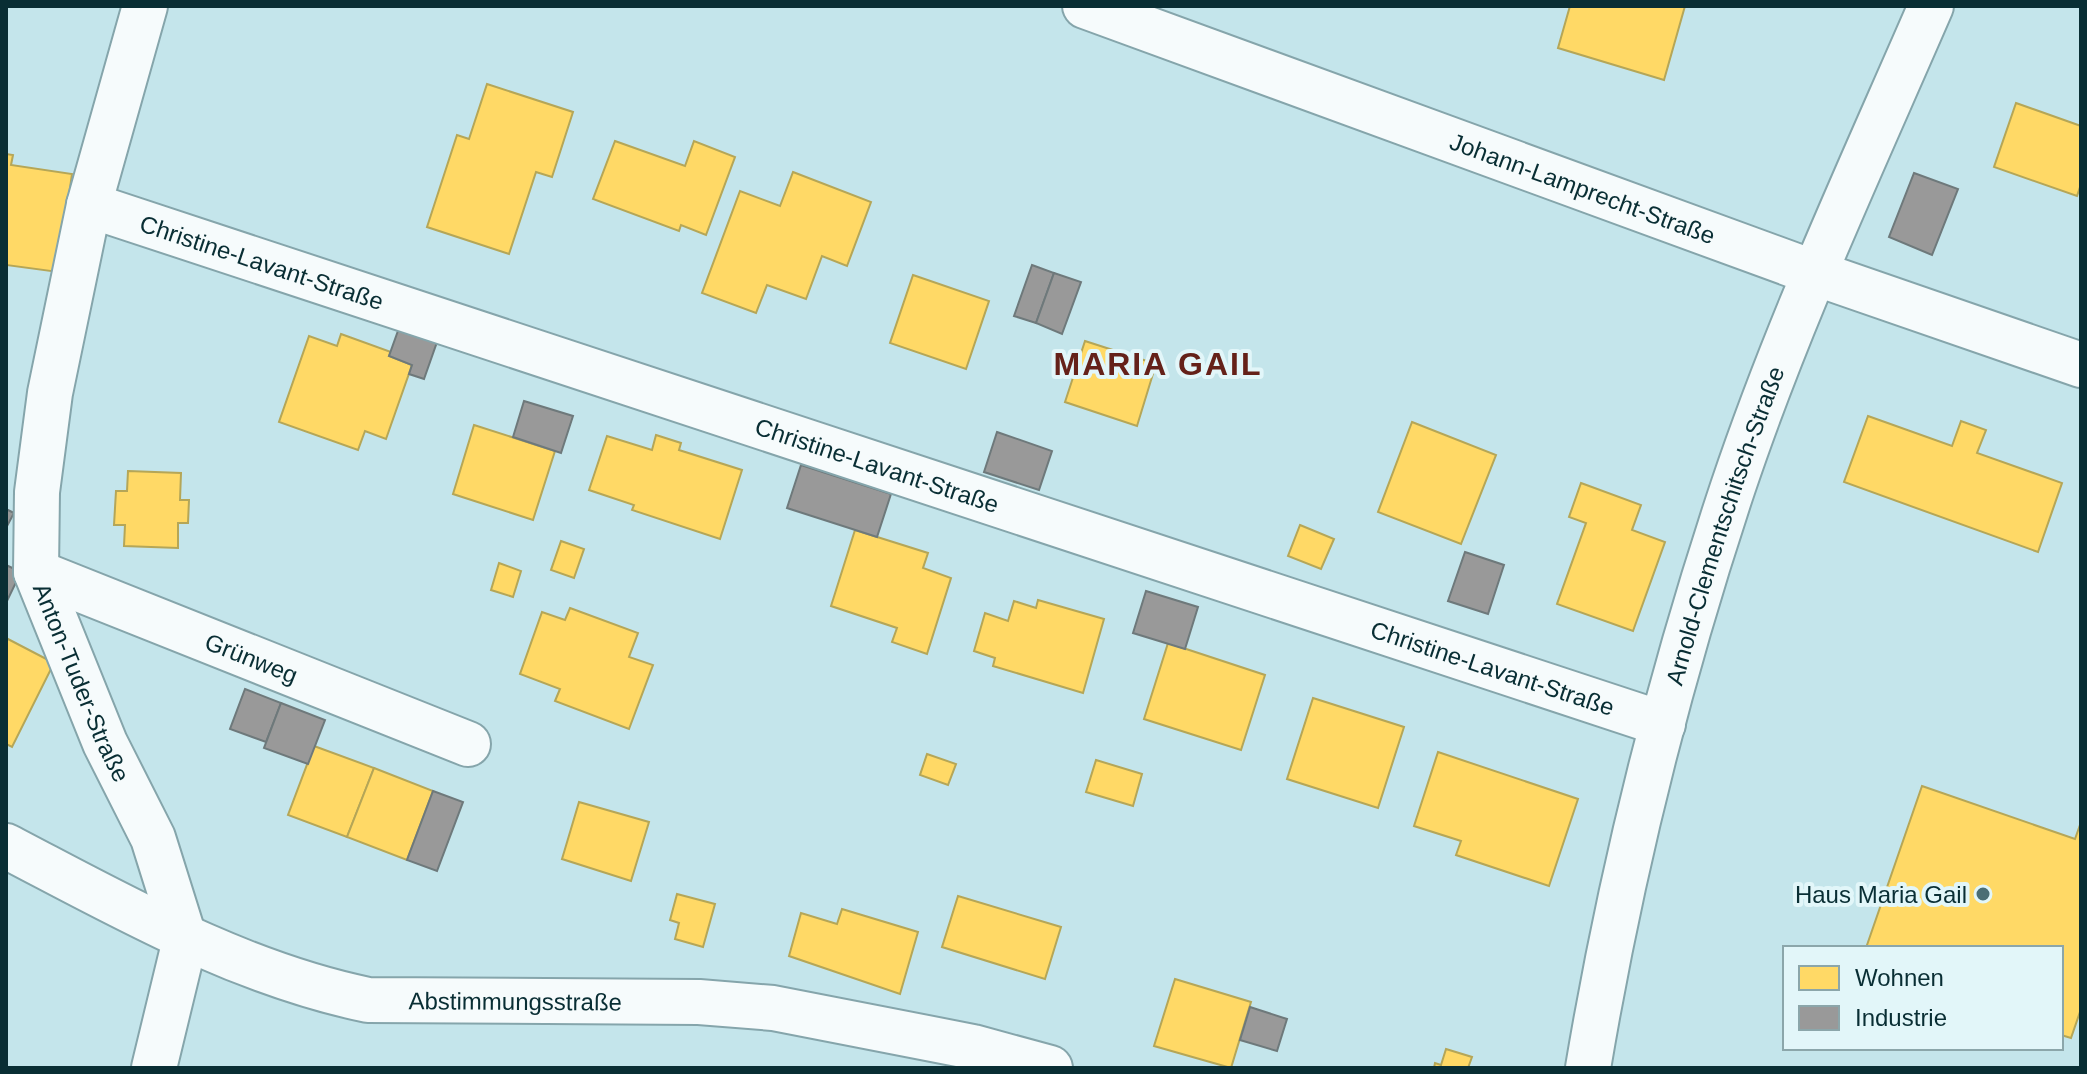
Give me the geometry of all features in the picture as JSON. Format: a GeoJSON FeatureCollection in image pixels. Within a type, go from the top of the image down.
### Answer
{"type":"FeatureCollection","features":[{"type":"Feature","properties":{"kind":"street","name":"Anton-Tuder-Straße"},"geometry":{"type":"LineString","coordinates":[[145,6],[89,205],[50,393],[37,492],[36,572],[105,743],[153,838],[185,940]]}},
{"type":"Feature","properties":{"kind":"street","name":"Johann-Lamprecht-Straße"},"geometry":{"type":"LineString","coordinates":[[1085,6],[1815,273],[2081,365]]}},
{"type":"Feature","properties":{"kind":"street","name":"Arnold-Clementschitsch-Straße"},"geometry":{"type":"LineString","coordinates":[[1588,1068],[1609,941],[1663,724],[1733,487],[1815,273],[1931,6]]}},
{"type":"Feature","properties":{"kind":"street","name":"Christine-Lavant-Straße"},"geometry":{"type":"LineString","coordinates":[[89,205],[1663,724]]}},
{"type":"Feature","properties":{"kind":"street","name":"Grünweg"},"geometry":{"type":"LineString","coordinates":[[36,572],[468,744]]}},
{"type":"Feature","properties":{"kind":"street","name":"Abstimmungsstraße"},"geometry":{"type":"LineString","coordinates":[[6,846],[185,940],[320,990],[368,1000],[699,1002],[773,1008],[973,1047],[1050,1068]]}},
{"type":"Feature","properties":{"kind":"street"},"geometry":{"type":"LineString","coordinates":[[154,1068],[185,940]]}},
{"type":"Feature","properties":{"kind":"building: Wohnen"},"geometry":{"type":"Polygon","coordinates":[[[1570,6],[1685,6],[1664,80],[1558,48],[1570,6]]]}},
{"type":"Feature","properties":{"kind":"building: Wohnen"},"geometry":{"type":"Polygon","coordinates":[[[487,84],[573,112],[552,177],[536,172],[509,254],[427,227],[457,135],[469,139],[487,84]]]}},
{"type":"Feature","properties":{"kind":"building: Wohnen"},"geometry":{"type":"Polygon","coordinates":[[[2016,103],[2081,126],[2081,184],[2077,196],[1994,167],[2016,103]]]}},
{"type":"Feature","properties":{"kind":"building: Wohnen"},"geometry":{"type":"Polygon","coordinates":[[[615,141],[685,166],[694,141],[735,157],[706,235],[681,225],[679,231],[593,199],[615,141]]]}},
{"type":"Feature","properties":{"kind":"building: Wohnen"},"geometry":{"type":"Polygon","coordinates":[[[6,154],[13,155],[11,165],[72,174],[58,272],[6,265],[6,154]]]}},
{"type":"Feature","properties":{"kind":"building: Wohnen"},"geometry":{"type":"Polygon","coordinates":[[[793,172],[871,202],[847,266],[822,256],[806,299],[767,285],[756,313],[702,293],[740,191],[780,206],[793,172]]]}},
{"type":"Feature","properties":{"kind":"building: Wohnen"},"geometry":{"type":"Polygon","coordinates":[[[913,275],[989,301],[966,369],[890,343],[913,275]]]}},
{"type":"Feature","properties":{"kind":"building: Wohnen"},"geometry":{"type":"Polygon","coordinates":[[[341,334],[391,352],[389,356],[412,365],[386,439],[365,431],[358,450],[279,422],[309,336],[337,346],[341,334]]]}},
{"type":"Feature","properties":{"kind":"building: Wohnen"},"geometry":{"type":"Polygon","coordinates":[[[1085,341],[1156,364],[1137,426],[1065,402],[1085,341]]]}},
{"type":"Feature","properties":{"kind":"building: Wohnen"},"geometry":{"type":"Polygon","coordinates":[[[1868,416],[1952,446],[1961,421],[1986,430],[1977,453],[2062,483],[2038,552],[1844,482],[1868,416]]]}},
{"type":"Feature","properties":{"kind":"building: Wohnen"},"geometry":{"type":"Polygon","coordinates":[[[1412,422],[1496,455],[1461,544],[1378,512],[1412,422]]]}},
{"type":"Feature","properties":{"kind":"building: Wohnen"},"geometry":{"type":"Polygon","coordinates":[[[474,425],[555,451],[533,520],[453,494],[474,425]]]}},
{"type":"Feature","properties":{"kind":"building: Wohnen"},"geometry":{"type":"Polygon","coordinates":[[[656,435],[681,443],[679,450],[742,470],[720,539],[632,510],[634,505],[589,490],[607,436],[652,450],[656,435]]]}},
{"type":"Feature","properties":{"kind":"building: Wohnen"},"geometry":{"type":"Polygon","coordinates":[[[128,471],[181,473],[180,500],[189,500],[188,523],[178,523],[178,548],[124,546],[125,525],[114,525],[116,491],[127,491],[128,471]]]}},
{"type":"Feature","properties":{"kind":"building: Wohnen"},"geometry":{"type":"Polygon","coordinates":[[[1581,483],[1641,505],[1632,530],[1665,542],[1633,631],[1557,604],[1586,523],[1569,517],[1581,483]]]}},
{"type":"Feature","properties":{"kind":"building: Wohnen"},"geometry":{"type":"Polygon","coordinates":[[[1300,525],[1334,539],[1321,569],[1288,556],[1300,525]]]}},
{"type":"Feature","properties":{"kind":"building: Wohnen"},"geometry":{"type":"Polygon","coordinates":[[[855,530],[928,553],[923,568],[951,578],[927,654],[892,642],[897,628],[831,606],[855,530]]]}},
{"type":"Feature","properties":{"kind":"building: Wohnen"},"geometry":{"type":"Polygon","coordinates":[[[561,541],[584,549],[574,578],[551,570],[561,541]]]}},
{"type":"Feature","properties":{"kind":"building: Wohnen"},"geometry":{"type":"Polygon","coordinates":[[[499,563],[521,571],[513,597],[491,590],[499,563]]]}},
{"type":"Feature","properties":{"kind":"building: Wohnen"},"geometry":{"type":"Polygon","coordinates":[[[1038,600],[1104,619],[1083,693],[993,666],[995,658],[974,651],[985,613],[1008,621],[1014,601],[1036,608],[1038,600]]]}},
{"type":"Feature","properties":{"kind":"building: Wohnen"},"geometry":{"type":"Polygon","coordinates":[[[570,608],[638,633],[629,657],[653,665],[629,729],[555,701],[560,689],[520,674],[542,612],[565,620],[570,608]]]}},
{"type":"Feature","properties":{"kind":"building: Wohnen"},"geometry":{"type":"Polygon","coordinates":[[[6,638],[54,663],[12,747],[6,744],[6,638]]]}},
{"type":"Feature","properties":{"kind":"building: Wohnen"},"geometry":{"type":"Polygon","coordinates":[[[1168,643],[1265,675],[1241,750],[1144,719],[1168,643]]]}},
{"type":"Feature","properties":{"kind":"building: Wohnen"},"geometry":{"type":"Polygon","coordinates":[[[1313,698],[1404,727],[1378,808],[1287,779],[1313,698]]]}},
{"type":"Feature","properties":{"kind":"building: Wohnen"},"geometry":{"type":"Polygon","coordinates":[[[314,746],[374,768],[347,837],[288,815],[314,746]]]}},
{"type":"Feature","properties":{"kind":"building: Wohnen"},"geometry":{"type":"Polygon","coordinates":[[[1438,752],[1578,799],[1549,886],[1456,855],[1461,841],[1414,826],[1438,752]]]}},
{"type":"Feature","properties":{"kind":"building: Wohnen"},"geometry":{"type":"Polygon","coordinates":[[[927,754],[956,764],[948,785],[920,775],[927,754]]]}},
{"type":"Feature","properties":{"kind":"building: Wohnen"},"geometry":{"type":"Polygon","coordinates":[[[1096,760],[1142,774],[1133,806],[1086,792],[1096,760]]]}},
{"type":"Feature","properties":{"kind":"building: Wohnen"},"geometry":{"type":"Polygon","coordinates":[[[374,768],[433,791],[407,860],[347,837],[374,768]]]}},
{"type":"Feature","properties":{"kind":"building: Wohnen","name":"Haus Maria Gail"},"geometry":{"type":"Polygon","coordinates":[[[1922,786],[2075,839],[2081,822],[2081,1009],[2071,1038],[2063,1036],[2063,946],[1867,946],[1922,786]]]}},
{"type":"Feature","properties":{"kind":"building: Wohnen"},"geometry":{"type":"Polygon","coordinates":[[[579,802],[649,822],[631,881],[562,859],[579,802]]]}},
{"type":"Feature","properties":{"kind":"building: Wohnen"},"geometry":{"type":"Polygon","coordinates":[[[677,894],[715,904],[703,947],[675,939],[679,923],[670,920],[677,894]]]}},
{"type":"Feature","properties":{"kind":"building: Wohnen"},"geometry":{"type":"Polygon","coordinates":[[[958,896],[1061,927],[1045,979],[942,947],[958,896]]]}},
{"type":"Feature","properties":{"kind":"building: Wohnen"},"geometry":{"type":"Polygon","coordinates":[[[842,909],[918,932],[900,994],[789,956],[801,913],[837,924],[842,909]]]}},
{"type":"Feature","properties":{"kind":"building: Wohnen"},"geometry":{"type":"Polygon","coordinates":[[[1175,979],[1251,1002],[1231,1068],[1154,1046],[1175,979]]]}},
{"type":"Feature","properties":{"kind":"building: Wohnen"},"geometry":{"type":"Polygon","coordinates":[[[1446,1049],[1472,1057],[1468,1068],[1434,1068],[1435,1063],[1441,1065],[1446,1049]]]}},
{"type":"Feature","properties":{"kind":"building: Industrie"},"geometry":{"type":"Polygon","coordinates":[[[1914,173],[1958,189],[1932,255],[1889,237],[1914,173]]]}},
{"type":"Feature","properties":{"kind":"building: Industrie"},"geometry":{"type":"Polygon","coordinates":[[[1032,265],[1054,273],[1036,323],[1014,316],[1032,265]]]}},
{"type":"Feature","properties":{"kind":"building: Industrie"},"geometry":{"type":"Polygon","coordinates":[[[1054,273],[1081,282],[1062,334],[1036,323],[1054,273]]]}},
{"type":"Feature","properties":{"kind":"building: Industrie"},"geometry":{"type":"Polygon","coordinates":[[[399,328],[437,342],[424,379],[409,374],[412,365],[389,356],[399,328]]]}},
{"type":"Feature","properties":{"kind":"building: Industrie"},"geometry":{"type":"Polygon","coordinates":[[[524,401],[573,416],[561,453],[513,437],[524,401]]]}},
{"type":"Feature","properties":{"kind":"building: Industrie"},"geometry":{"type":"Polygon","coordinates":[[[997,432],[1052,451],[1039,490],[984,472],[997,432]]]}},
{"type":"Feature","properties":{"kind":"building: Industrie"},"geometry":{"type":"Polygon","coordinates":[[[801,465],[891,494],[877,537],[787,508],[801,465]]]}},
{"type":"Feature","properties":{"kind":"building: Industrie"},"geometry":{"type":"Polygon","coordinates":[[[6,509],[14,513],[6,528],[6,509]]]}},
{"type":"Feature","properties":{"kind":"building: Industrie"},"geometry":{"type":"Polygon","coordinates":[[[1465,552],[1504,565],[1488,614],[1448,601],[1465,552]]]}},
{"type":"Feature","properties":{"kind":"building: Industrie"},"geometry":{"type":"Polygon","coordinates":[[[6,565],[21,572],[6,603],[6,565]]]}},
{"type":"Feature","properties":{"kind":"building: Industrie"},"geometry":{"type":"Polygon","coordinates":[[[1146,591],[1198,607],[1185,649],[1133,633],[1146,591]]]}},
{"type":"Feature","properties":{"kind":"building: Industrie"},"geometry":{"type":"Polygon","coordinates":[[[245,689],[281,703],[266,742],[230,729],[245,689]]]}},
{"type":"Feature","properties":{"kind":"building: Industrie"},"geometry":{"type":"Polygon","coordinates":[[[281,703],[325,720],[308,764],[264,748],[281,703]]]}},
{"type":"Feature","properties":{"kind":"building: Industrie"},"geometry":{"type":"Polygon","coordinates":[[[433,791],[463,802],[437,871],[407,860],[433,791]]]}},
{"type":"Feature","properties":{"kind":"building: Industrie"},"geometry":{"type":"Polygon","coordinates":[[[1250,1007],[1287,1019],[1277,1051],[1240,1040],[1250,1007]]]}},
{"type":"Feature","properties":{"kind":"place","name":"Haus Maria Gail"},"geometry":{"type":"Point","coordinates":[1983,894]}},
{"type":"Feature","properties":{"kind":"district","name":"MARIA GAIL"},"geometry":{"type":"Point","coordinates":[1158,364]}}]}
